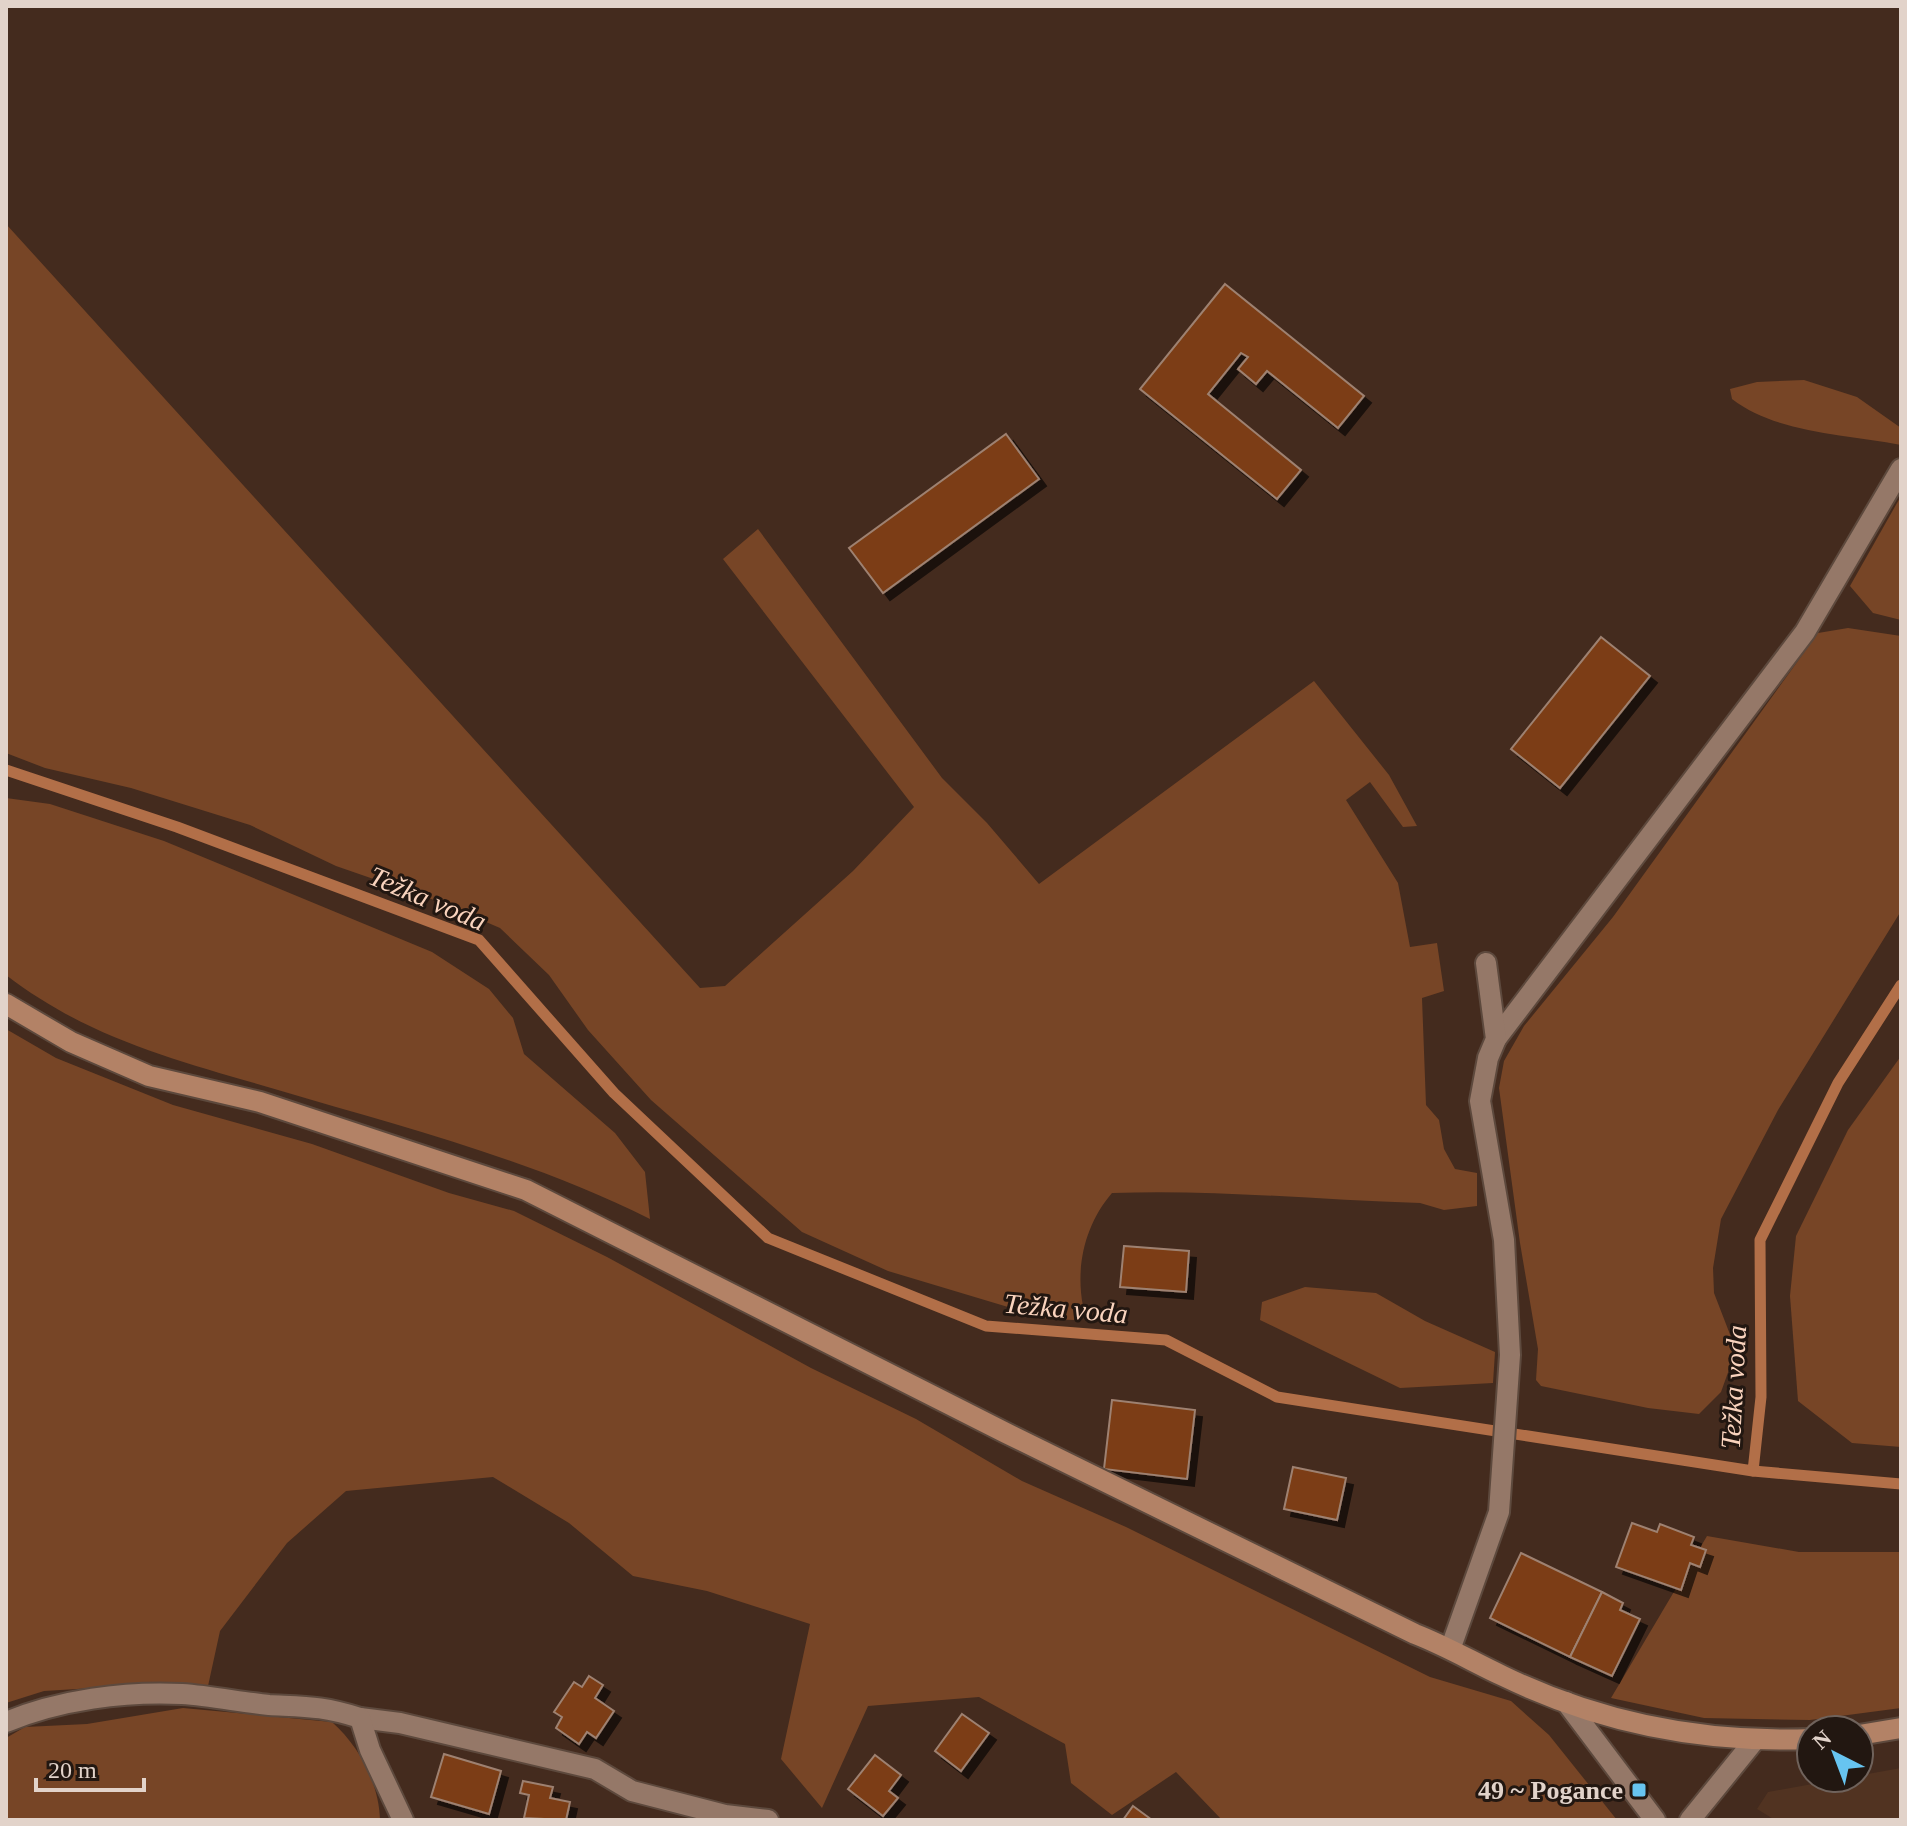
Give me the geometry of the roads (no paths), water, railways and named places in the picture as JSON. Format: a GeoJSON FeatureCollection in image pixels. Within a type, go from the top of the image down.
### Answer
{"type":"FeatureCollection","features":[{"type":"Feature","properties":{"kind":"main road"},"geometry":{"type":"LineString","coordinates":[[6,1004],[71,1042],[149,1076],[260,1102],[526,1190],[1020,1440],[1415,1634],[1451,1647],[1503,1676],[1566,1702],[1636,1724],[1692,1735],[1754,1741],[1795,1740]]}},
{"type":"Feature","properties":{"kind":"main road"},"geometry":{"type":"LineString","coordinates":[[1875,1732],[1901,1728]]}},
{"type":"Feature","properties":{"kind":"street"},"geometry":{"type":"LineString","coordinates":[[1451,1647],[1499,1512],[1510,1355],[1504,1240],[1480,1101],[1488,1058],[1496,1039],[1805,632],[1901,469]]}},
{"type":"Feature","properties":{"kind":"street"},"geometry":{"type":"LineString","coordinates":[[1486,963],[1496,1039]]}},
{"type":"Feature","properties":{"kind":"street"},"geometry":{"type":"LineString","coordinates":[[6,1722],[34,1710],[87,1700],[181,1694],[269,1705],[323,1706],[360,1718],[400,1723],[595,1769],[632,1791],[725,1815],[768,1820]]}},
{"type":"Feature","properties":{"kind":"street"},"geometry":{"type":"LineString","coordinates":[[1566,1702],[1655,1820]]}},
{"type":"Feature","properties":{"kind":"street"},"geometry":{"type":"LineString","coordinates":[[360,1718],[403,1820]]}},
{"type":"Feature","properties":{"kind":"street"},"geometry":{"type":"LineString","coordinates":[[1690,1820],[1754,1741]]}},
{"type":"Feature","properties":{"kind":"waterway","name":"Težka voda"},"geometry":{"type":"LineString","coordinates":[[6,770],[177,827],[479,940],[614,1093],[768,1238],[986,1326],[1166,1340],[1277,1397],[1753,1471],[1761,1397],[1760,1240],[1838,1083],[1901,985]]}},
{"type":"Feature","properties":{"kind":"waterway"},"geometry":{"type":"LineString","coordinates":[[1753,1471],[1901,1484]]}},
{"type":"Feature","properties":{"kind":"place","name":"49 ~ Pogance"},"geometry":{"type":"Point","coordinates":[1639,1790]}}]}
